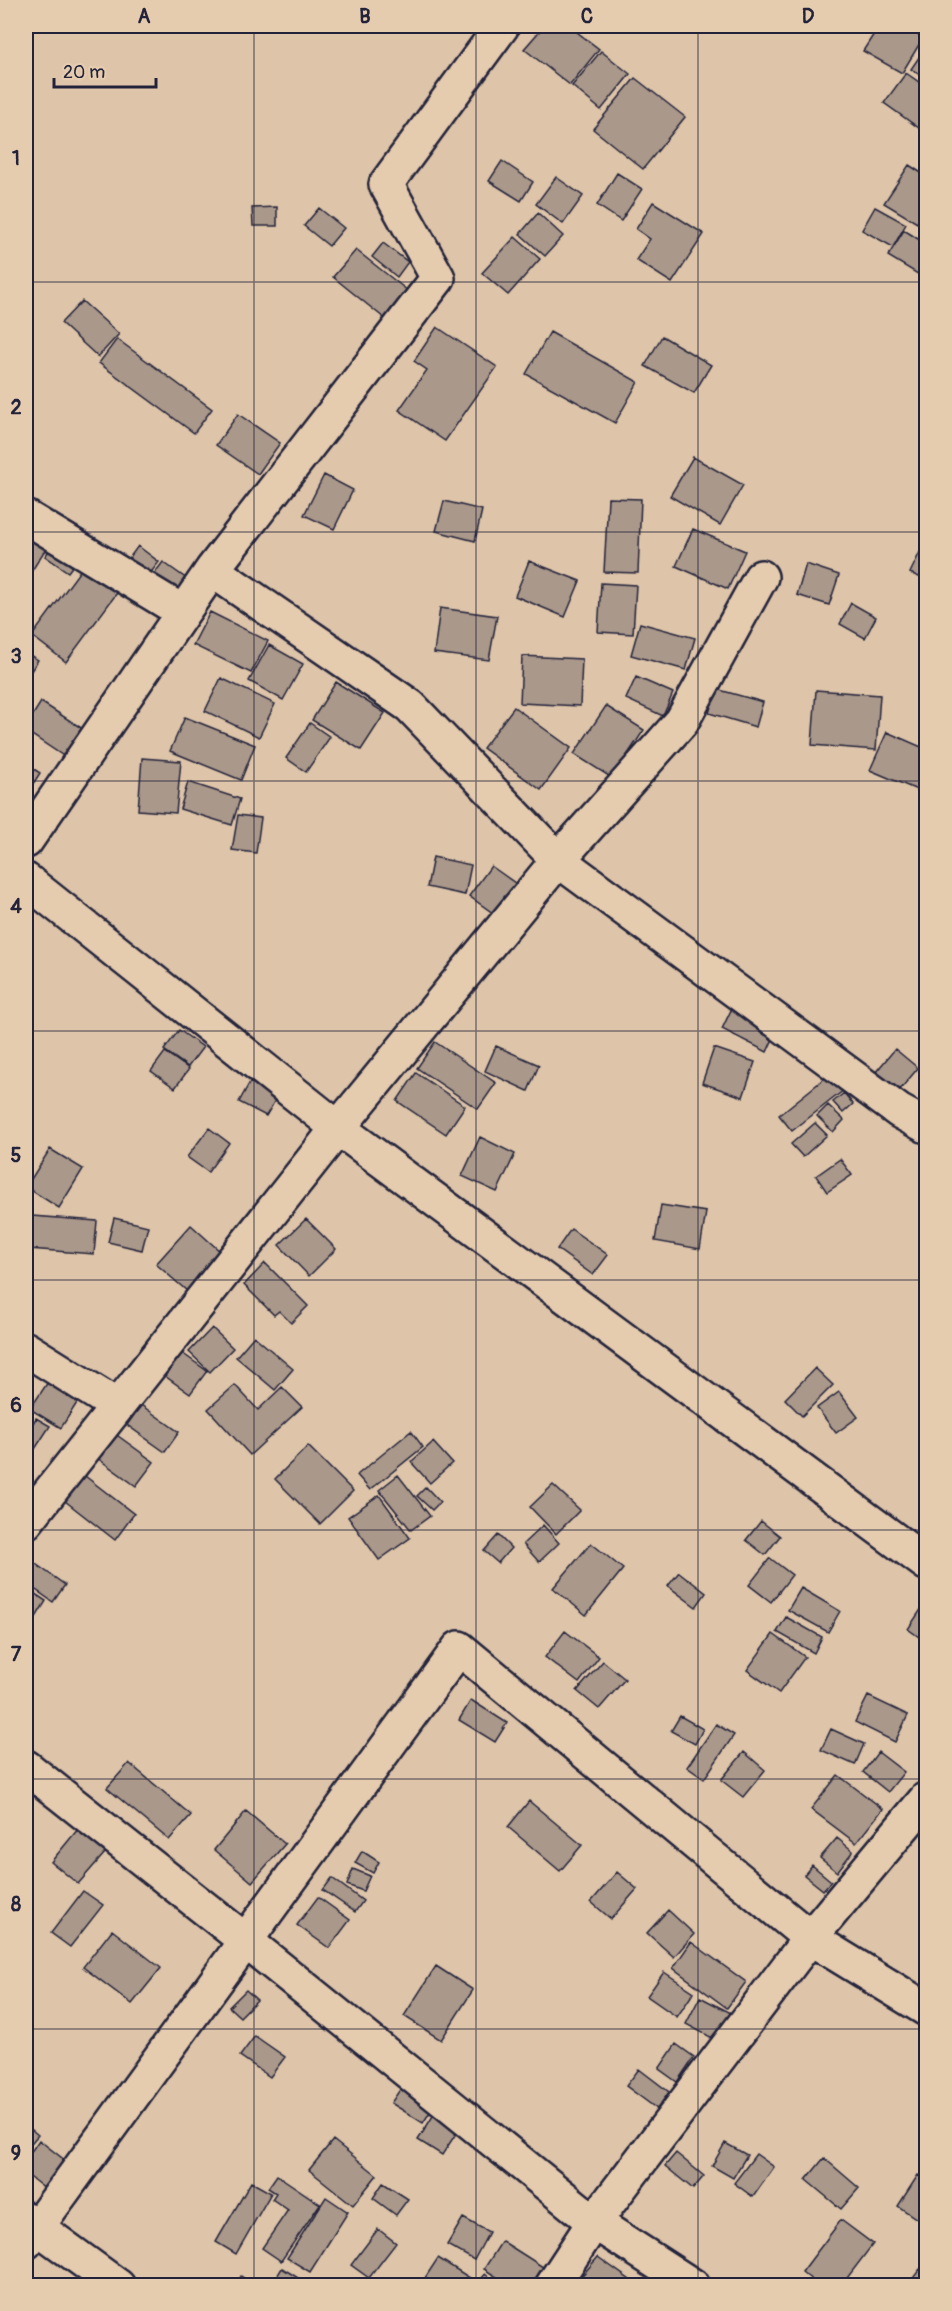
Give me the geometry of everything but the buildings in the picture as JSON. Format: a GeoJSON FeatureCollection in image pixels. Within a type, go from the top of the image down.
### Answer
{"type":"FeatureCollection","features":[{"type":"Feature","properties":{"kind":"street"},"geometry":{"type":"LineString","coordinates":[[26,841],[212,570],[438,278],[386,184],[502,26]]}},
{"type":"Feature","properties":{"kind":"street"},"geometry":{"type":"LineString","coordinates":[[26,517],[183,612]]}},
{"type":"Feature","properties":{"kind":"street"},"geometry":{"type":"LineString","coordinates":[[212,570],[410,706],[558,860],[899,1111],[927,1126]]}},
{"type":"Feature","properties":{"kind":"street"},"geometry":{"type":"LineString","coordinates":[[26,1522],[338,1128],[558,860],[682,721],[761,577]]}},
{"type":"Feature","properties":{"kind":"street"},"geometry":{"type":"LineString","coordinates":[[26,880],[338,1128],[927,1563]]}},
{"type":"Feature","properties":{"kind":"street"},"geometry":{"type":"LineString","coordinates":[[26,1349],[117,1406]]}},
{"type":"Feature","properties":{"kind":"street"},"geometry":{"type":"LineString","coordinates":[[118,2286],[29,2230],[246,1941],[459,1648],[810,1938],[927,2009]]}},
{"type":"Feature","properties":{"kind":"street"},"geometry":{"type":"LineString","coordinates":[[26,1767],[594,2222],[693,2286]]}},
{"type":"Feature","properties":{"kind":"street"},"geometry":{"type":"LineString","coordinates":[[552,2286],[594,2222],[810,1938],[927,1799]]}}]}
